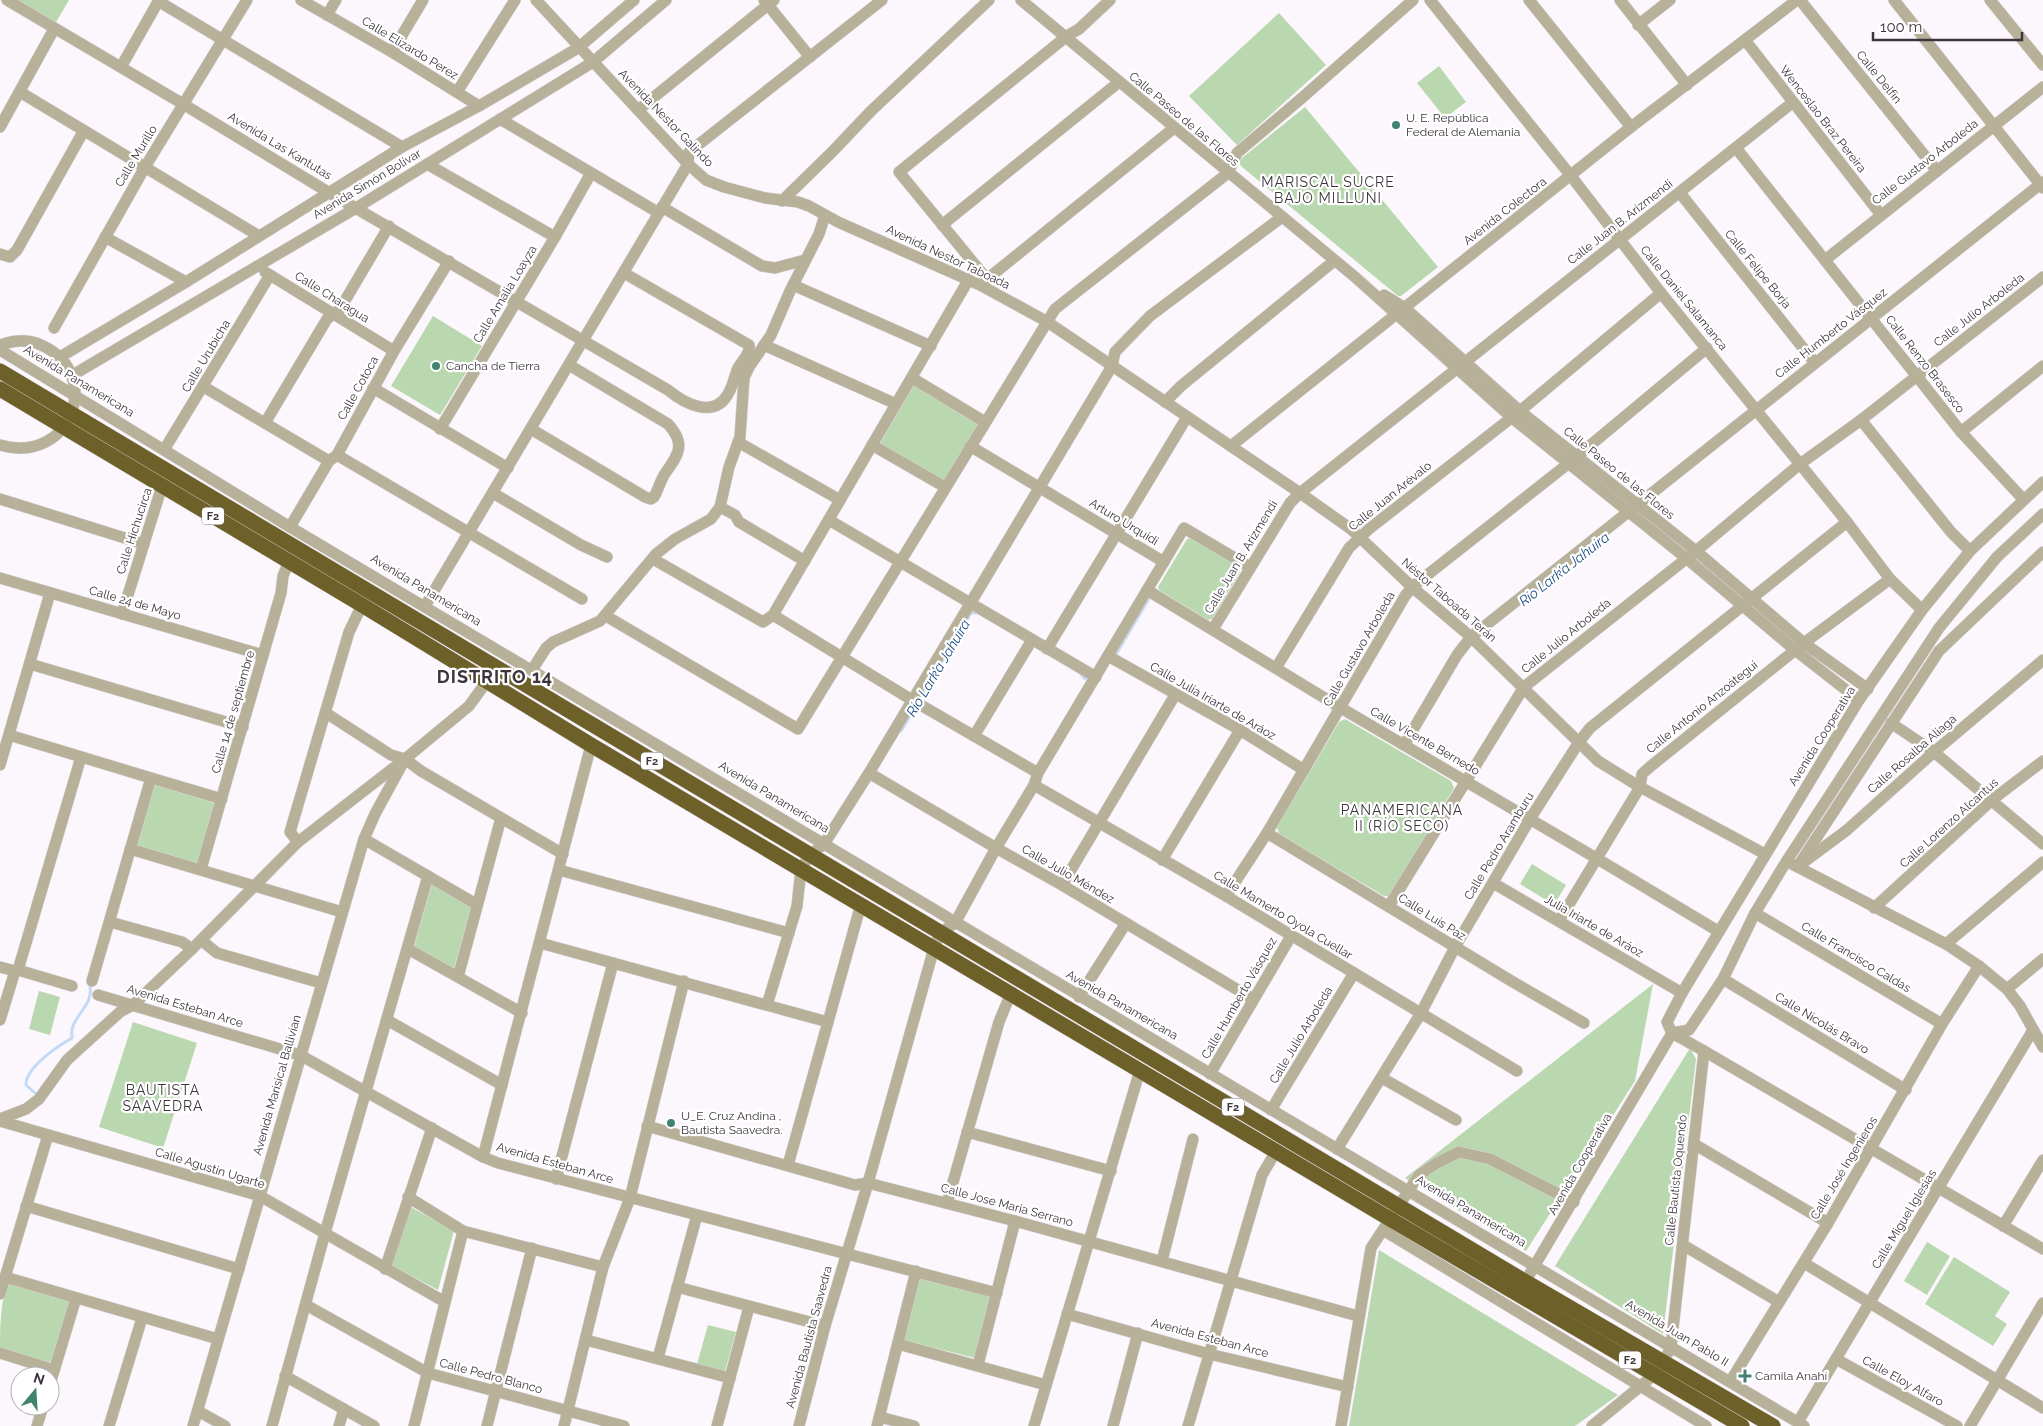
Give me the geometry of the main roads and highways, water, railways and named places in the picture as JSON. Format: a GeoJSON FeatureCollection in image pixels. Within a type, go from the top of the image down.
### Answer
{"type":"FeatureCollection","features":[{"type":"Feature","properties":{"kind":"highway","name":"F2"},"geometry":{"type":"LineString","coordinates":[[0,371],[162,486],[591,745],[1276,1151],[1386,1225],[1518,1295],[1742,1426]]}},
{"type":"Feature","properties":{"kind":"highway","name":"F2"},"geometry":{"type":"LineString","coordinates":[[0,389],[68,421],[810,855],[1399,1206],[1518,1295],[1663,1362],[1773,1426]]}},
{"type":"Feature","properties":{"kind":"waterway","name":"Río Lark’a Jahuira"},"geometry":{"type":"LineString","coordinates":[[1115,656],[1151,595]]}},
{"type":"Feature","properties":{"kind":"waterway","name":"Río Lark’a Jahuira"},"geometry":{"type":"LineString","coordinates":[[919,701],[971,613],[978,613]]}},
{"type":"Feature","properties":{"kind":"waterway","name":"Río Lark’a Jahuira"},"geometry":{"type":"LineString","coordinates":[[1080,673],[1085,679],[1089,676]]}},
{"type":"Feature","properties":{"kind":"waterway","name":"Río Lark’a Jahuira"},"geometry":{"type":"LineString","coordinates":[[901,731],[916,706]]}},
{"type":"Feature","properties":{"kind":"waterway"},"geometry":{"type":"LineString","coordinates":[[35,1093],[26,1085],[27,1078],[43,1058],[72,1038],[73,1026],[87,1003],[90,986]]}},
{"type":"Feature","properties":{"kind":"place","name":"U. E. República Federal de Alemania"},"geometry":{"type":"Point","coordinates":[1396,125]}},
{"type":"Feature","properties":{"kind":"place","name":"Cancha de Tierra"},"geometry":{"type":"Point","coordinates":[436,366]}},
{"type":"Feature","properties":{"kind":"place","name":"U_E. Cruz Andina , Bautista Saavedra."},"geometry":{"type":"Point","coordinates":[671,1123]}},
{"type":"Feature","properties":{"kind":"place","name":"Camila Anahí"},"geometry":{"type":"Point","coordinates":[1745,1376]}},
{"type":"Feature","properties":{"kind":"district","name":"MARISCAL SUCRE BAJO MILLUNI"},"geometry":{"type":"Point","coordinates":[1328,190]}},
{"type":"Feature","properties":{"kind":"district","name":"DISTRITO 14"},"geometry":{"type":"Point","coordinates":[495,676]}},
{"type":"Feature","properties":{"kind":"district","name":"PANAMERICANA II (RÍO SECO)"},"geometry":{"type":"Point","coordinates":[1402,818]}},
{"type":"Feature","properties":{"kind":"district","name":"BAUTISTA SAAVEDRA"},"geometry":{"type":"Point","coordinates":[163,1098]}}]}
